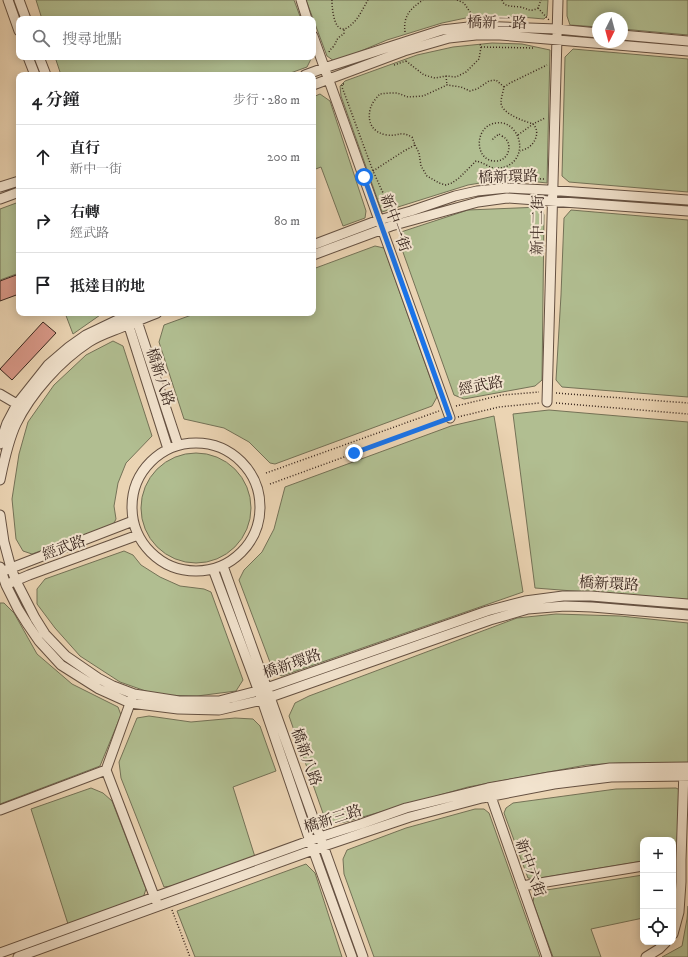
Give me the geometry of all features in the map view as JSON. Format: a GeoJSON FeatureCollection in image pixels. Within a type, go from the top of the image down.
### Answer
{"type":"FeatureCollection","features":[{"type":"Feature","properties":{"kind":"street"},"geometry":{"type":"LineString","coordinates":[[8,0],[16,23]]}},
{"type":"Feature","properties":{"kind":"street"},"geometry":{"type":"LineString","coordinates":[[19,0],[25,16]]}},
{"type":"Feature","properties":{"kind":"street"},"geometry":{"type":"LineString","coordinates":[[301,0],[306,16]]}},
{"type":"Feature","properties":{"kind":"street","name":"新中二街"},"geometry":{"type":"LineString","coordinates":[[547,402],[558,0]]}},
{"type":"Feature","properties":{"kind":"street","name":"橋新二路"},"geometry":{"type":"LineString","coordinates":[[310,72],[323,64],[442,30],[557,29],[592,32]]}},
{"type":"Feature","properties":{"kind":"street","name":"橋新二路"},"geometry":{"type":"LineString","coordinates":[[316,84],[400,52],[475,30],[500,35],[688,51]]}},
{"type":"Feature","properties":{"kind":"street"},"geometry":{"type":"LineString","coordinates":[[628,36],[688,41]]}},
{"type":"Feature","properties":{"kind":"street","name":"新中一街"},"geometry":{"type":"LineString","coordinates":[[316,44],[450,418]]}},
{"type":"Feature","properties":{"kind":"street"},"geometry":{"type":"LineString","coordinates":[[29,60],[34,72]]}},
{"type":"Feature","properties":{"kind":"street"},"geometry":{"type":"LineString","coordinates":[[40,60],[45,72]]}},
{"type":"Feature","properties":{"kind":"street"},"geometry":{"type":"LineString","coordinates":[[0,187],[16,182]]}},
{"type":"Feature","properties":{"kind":"street","name":"橋新環路"},"geometry":{"type":"LineString","coordinates":[[316,253],[411,211],[455,196],[477,191],[507,188],[688,200]]}},
{"type":"Feature","properties":{"kind":"street"},"geometry":{"type":"LineString","coordinates":[[0,198],[16,193]]}},
{"type":"Feature","properties":{"kind":"street","name":"橋新環路"},"geometry":{"type":"LineString","coordinates":[[316,243],[380,224],[478,202],[507,198],[688,211]]}},
{"type":"Feature","properties":{"kind":"street"},"geometry":{"type":"LineString","coordinates":[[0,444],[7,423],[21,407],[48,365],[86,335],[130,317]]}},
{"type":"Feature","properties":{"kind":"street","name":"橋新八路"},"geometry":{"type":"LineString","coordinates":[[130,317],[174,430],[178,445]]}},
{"type":"Feature","properties":{"kind":"street","name":"橋新八路"},"geometry":{"type":"LineString","coordinates":[[130,317],[168,449]]}},
{"type":"Feature","properties":{"kind":"street"},"geometry":{"type":"LineString","coordinates":[[0,394],[21,407]]}},
{"type":"Feature","properties":{"kind":"street"},"geometry":{"type":"LineString","coordinates":[[0,480],[4,459],[21,407]]}},
{"type":"Feature","properties":{"kind":"street"},"geometry":{"type":"LineString","coordinates":[[194,443],[212,445],[229,452],[244,463],[258,487],[261,506],[259,524],[251,542],[239,556],[223,566],[213,569],[191,571],[169,566],[151,553],[138,535],[133,521],[132,500],[138,480],[150,462],[168,449],[178,445],[194,443]]}},
{"type":"Feature","properties":{"kind":"street","name":"橋新環路"},"geometry":{"type":"LineString","coordinates":[[0,515],[4,542],[16,581],[45,634],[66,656],[98,678],[113,686],[134,694],[179,701],[219,701],[264,694],[528,609],[565,606],[592,607],[688,615]]}},
{"type":"Feature","properties":{"kind":"street","name":"經武路"},"geometry":{"type":"LineString","coordinates":[[0,570],[11,568],[133,521]]}},
{"type":"Feature","properties":{"kind":"street","name":"經武路"},"geometry":{"type":"LineString","coordinates":[[3,586],[138,535]]}},
{"type":"Feature","properties":{"kind":"street","name":"橋新八路"},"geometry":{"type":"LineString","coordinates":[[223,566],[310,841],[352,957]]}},
{"type":"Feature","properties":{"kind":"street","name":"橋新八路"},"geometry":{"type":"LineString","coordinates":[[213,569],[324,846],[363,957]]}},
{"type":"Feature","properties":{"kind":"street","name":"橋新環路"},"geometry":{"type":"LineString","coordinates":[[0,570],[3,586],[28,625],[39,641],[61,665],[100,689],[130,703],[178,709],[219,710],[487,611],[525,601],[562,596],[591,596],[688,604]]}},
{"type":"Feature","properties":{"kind":"street"},"geometry":{"type":"LineString","coordinates":[[134,694],[106,770],[158,906]]}},
{"type":"Feature","properties":{"kind":"street"},"geometry":{"type":"LineString","coordinates":[[0,810],[106,770]]}},
{"type":"Feature","properties":{"kind":"street"},"geometry":{"type":"LineString","coordinates":[[676,923],[679,912],[681,882],[677,860],[686,771]]}},
{"type":"Feature","properties":{"kind":"street","name":"橋新三路"},"geometry":{"type":"LineString","coordinates":[[0,953],[320,837],[406,808],[489,792],[611,777],[686,771]]}},
{"type":"Feature","properties":{"kind":"street","name":"橋新三路"},"geometry":{"type":"LineString","coordinates":[[18,957],[324,846],[489,792]]}},
{"type":"Feature","properties":{"kind":"street","name":"新中六街"},"geometry":{"type":"LineString","coordinates":[[489,792],[547,957]]}},
{"type":"Feature","properties":{"kind":"street"},"geometry":{"type":"LineString","coordinates":[[522,886],[640,866]]}},
{"type":"Feature","properties":{"kind":"street"},"geometry":{"type":"LineString","coordinates":[[646,957],[663,945]]}},
{"type":"Feature","properties":{"kind":"path"},"geometry":{"type":"LineString","coordinates":[[332,0],[333,14],[336,25],[344,29]]}},
{"type":"Feature","properties":{"kind":"path"},"geometry":{"type":"LineString","coordinates":[[323,64],[337,38],[344,34],[344,29],[357,19],[368,0]]}},
{"type":"Feature","properties":{"kind":"path"},"geometry":{"type":"LineString","coordinates":[[406,41],[404,24],[406,16],[414,6],[423,0]]}},
{"type":"Feature","properties":{"kind":"path"},"geometry":{"type":"LineString","coordinates":[[400,52],[406,61],[424,75],[435,78],[446,76],[456,77],[466,72],[479,59],[481,47],[472,15],[464,3],[457,0]]}},
{"type":"Feature","properties":{"kind":"path"},"geometry":{"type":"LineString","coordinates":[[502,0],[504,4],[510,7],[521,7],[530,10],[538,8],[540,0]]}},
{"type":"Feature","properties":{"kind":"path"},"geometry":{"type":"LineString","coordinates":[[481,47],[541,48]]}},
{"type":"Feature","properties":{"kind":"path"},"geometry":{"type":"LineString","coordinates":[[392,66],[406,61]]}},
{"type":"Feature","properties":{"kind":"path"},"geometry":{"type":"LineString","coordinates":[[520,151],[527,149],[536,139],[536,127],[533,124],[508,114],[503,110],[501,104],[504,87],[549,64]]}},
{"type":"Feature","properties":{"kind":"path"},"geometry":{"type":"LineString","coordinates":[[446,76],[447,85]]}},
{"type":"Feature","properties":{"kind":"path"},"geometry":{"type":"LineString","coordinates":[[491,141],[499,134],[504,137],[508,145],[505,158],[496,161],[485,158],[480,149],[479,139],[480,134],[488,126],[505,123],[510,126],[518,135],[520,142],[520,151],[516,159],[505,167],[495,168],[476,161],[459,178],[446,185],[427,176],[421,166],[419,153],[412,137],[402,133],[386,135],[372,128],[369,120],[370,109],[380,94],[389,92],[397,93],[408,98],[423,96],[447,85],[461,86],[470,91],[477,89],[489,81],[496,80],[504,87]]}},
{"type":"Feature","properties":{"kind":"path"},"geometry":{"type":"LineString","coordinates":[[346,82],[342,84],[342,87],[373,171],[389,208]]}},
{"type":"Feature","properties":{"kind":"path"},"geometry":{"type":"LineString","coordinates":[[518,135],[533,124],[554,115]]}},
{"type":"Feature","properties":{"kind":"path"},"geometry":{"type":"LineString","coordinates":[[373,171],[404,150],[415,145]]}},
{"type":"Feature","properties":{"kind":"path"},"geometry":{"type":"LineString","coordinates":[[497,179],[546,179]]}},
{"type":"Feature","properties":{"kind":"path","name":"經武路"},"geometry":{"type":"LineString","coordinates":[[266,474],[446,408],[502,395],[547,392],[688,404]]}},
{"type":"Feature","properties":{"kind":"path","name":"經武路"},"geometry":{"type":"LineString","coordinates":[[270,484],[450,418],[499,407],[547,402],[688,414]]}},
{"type":"Feature","properties":{"kind":"path"},"geometry":{"type":"LineString","coordinates":[[170,902],[190,957]]}},
{"type":"Feature","properties":{"kind":"green space"},"geometry":{"type":"Polygon","coordinates":[[[36,0],[294,0],[300,16],[41,16],[36,0]]]}},
{"type":"Feature","properties":{"kind":"green space"},"geometry":{"type":"Polygon","coordinates":[[[306,0],[548,0],[547,16],[544,19],[475,16],[442,23],[387,40],[334,61],[327,56],[316,27],[316,16],[312,16],[306,0]]]}},
{"type":"Feature","properties":{"kind":"green space"},"geometry":{"type":"Polygon","coordinates":[[[567,0],[688,0],[688,35],[628,30],[628,12],[592,12],[592,27],[570,25],[567,16],[567,0]]]}},
{"type":"Feature","properties":{"kind":"green space"},"geometry":{"type":"Polygon","coordinates":[[[492,43],[522,44],[550,50],[547,183],[520,180],[492,181],[468,185],[382,212],[341,96],[340,86],[345,81],[417,55],[453,47],[492,43]]]}},
{"type":"Feature","properties":{"kind":"green space"},"geometry":{"type":"Polygon","coordinates":[[[573,49],[688,59],[688,192],[569,182],[562,176],[565,57],[573,49]]]}},
{"type":"Feature","properties":{"kind":"green space"},"geometry":{"type":"Polygon","coordinates":[[[56,60],[310,60],[307,67],[293,72],[60,72],[56,60]]]}},
{"type":"Feature","properties":{"kind":"green space"},"geometry":{"type":"Polygon","coordinates":[[[320,94],[330,101],[366,211],[365,218],[343,226],[321,167],[316,169],[316,96],[320,94]]]}},
{"type":"Feature","properties":{"kind":"green space"},"geometry":{"type":"Polygon","coordinates":[[[16,203],[16,274],[0,280],[0,209],[16,203]]]}},
{"type":"Feature","properties":{"kind":"green space"},"geometry":{"type":"Polygon","coordinates":[[[541,207],[544,215],[542,380],[535,386],[464,399],[454,395],[399,241],[401,232],[468,210],[541,207]]]}},
{"type":"Feature","properties":{"kind":"green space"},"geometry":{"type":"Polygon","coordinates":[[[571,210],[688,220],[688,397],[562,387],[556,380],[564,218],[571,210]]]}},
{"type":"Feature","properties":{"kind":"green space"},"geometry":{"type":"Polygon","coordinates":[[[375,246],[384,248],[437,397],[432,406],[275,464],[270,463],[249,442],[224,428],[184,419],[159,342],[164,325],[189,316],[316,316],[316,268],[375,246]]]}},
{"type":"Feature","properties":{"kind":"green space"},"geometry":{"type":"Polygon","coordinates":[[[66,316],[99,316],[73,334],[66,316]]]}},
{"type":"Feature","properties":{"kind":"green space"},"geometry":{"type":"Polygon","coordinates":[[[113,341],[123,346],[152,436],[126,463],[118,483],[114,506],[116,519],[113,525],[32,554],[23,551],[16,539],[12,499],[19,454],[28,422],[54,385],[86,355],[113,341]]]}},
{"type":"Feature","properties":{"kind":"green space"},"geometry":{"type":"Polygon","coordinates":[[[549,410],[688,422],[688,600],[535,588],[513,414],[549,410]]]}},
{"type":"Feature","properties":{"kind":"green space"},"geometry":{"type":"Polygon","coordinates":[[[494,416],[523,592],[282,676],[274,673],[239,580],[244,570],[262,552],[274,529],[285,487],[451,426],[494,416]]]}},
{"type":"Feature","properties":{"kind":"green space"},"geometry":{"type":"Polygon","coordinates":[[[196,453],[217,457],[227,462],[235,469],[242,477],[247,487],[251,508],[247,529],[242,539],[235,547],[227,554],[217,559],[196,563],[175,559],[165,554],[157,547],[150,539],[145,529],[141,508],[145,487],[150,477],[157,469],[165,462],[175,457],[196,453]]]}},
{"type":"Feature","properties":{"kind":"green space"},"geometry":{"type":"Polygon","coordinates":[[[124,551],[133,555],[141,565],[160,577],[180,586],[204,589],[211,592],[243,680],[236,691],[197,696],[157,695],[120,682],[80,656],[55,628],[37,604],[37,589],[45,579],[124,551]]]}},
{"type":"Feature","properties":{"kind":"green space"},"geometry":{"type":"Polygon","coordinates":[[[0,603],[4,603],[14,613],[37,654],[72,684],[118,707],[121,715],[100,766],[0,804],[0,603]]]}},
{"type":"Feature","properties":{"kind":"green space"},"geometry":{"type":"Polygon","coordinates":[[[556,614],[620,616],[688,623],[688,763],[621,763],[586,765],[468,787],[345,822],[334,824],[325,819],[289,716],[295,703],[309,696],[517,618],[556,614]]]}},
{"type":"Feature","properties":{"kind":"green space"},"geometry":{"type":"Polygon","coordinates":[[[149,716],[191,722],[235,718],[253,719],[260,726],[276,771],[233,787],[255,857],[171,886],[164,887],[121,778],[119,762],[137,718],[149,716]]]}},
{"type":"Feature","properties":{"kind":"green space"},"geometry":{"type":"Polygon","coordinates":[[[91,788],[103,793],[112,801],[146,889],[143,898],[68,924],[31,809],[91,788]]]}},
{"type":"Feature","properties":{"kind":"green space"},"geometry":{"type":"Polygon","coordinates":[[[676,788],[680,790],[678,852],[676,854],[676,837],[640,837],[640,861],[534,879],[528,878],[504,813],[506,808],[513,803],[616,789],[676,788]]]}},
{"type":"Feature","properties":{"kind":"green space"},"geometry":{"type":"Polygon","coordinates":[[[475,809],[484,809],[489,813],[540,957],[374,957],[344,874],[343,859],[347,850],[406,828],[475,809]]]}},
{"type":"Feature","properties":{"kind":"green space"},"geometry":{"type":"Polygon","coordinates":[[[306,864],[315,873],[342,957],[195,957],[177,911],[306,864]]]}},
{"type":"Feature","properties":{"kind":"green space"},"geometry":{"type":"Polygon","coordinates":[[[640,875],[640,919],[591,929],[601,957],[553,957],[533,902],[534,896],[540,891],[640,875]]]}},
{"type":"Feature","properties":{"kind":"green space"},"geometry":{"type":"Polygon","coordinates":[[[688,906],[688,957],[662,957],[682,946],[688,906]]]}},
{"type":"Feature","properties":{"kind":"building"},"geometry":{"type":"Polygon","coordinates":[[[16,275],[16,295],[0,301],[0,281],[16,275]]]}},
{"type":"Feature","properties":{"kind":"building"},"geometry":{"type":"Polygon","coordinates":[[[43,322],[56,333],[12,380],[0,369],[43,322]]]}},
{"type":"Feature","properties":{"kind":"route"},"geometry":{"type":"LineString","coordinates":[[354,453],[450,418],[364,177]]}}]}
